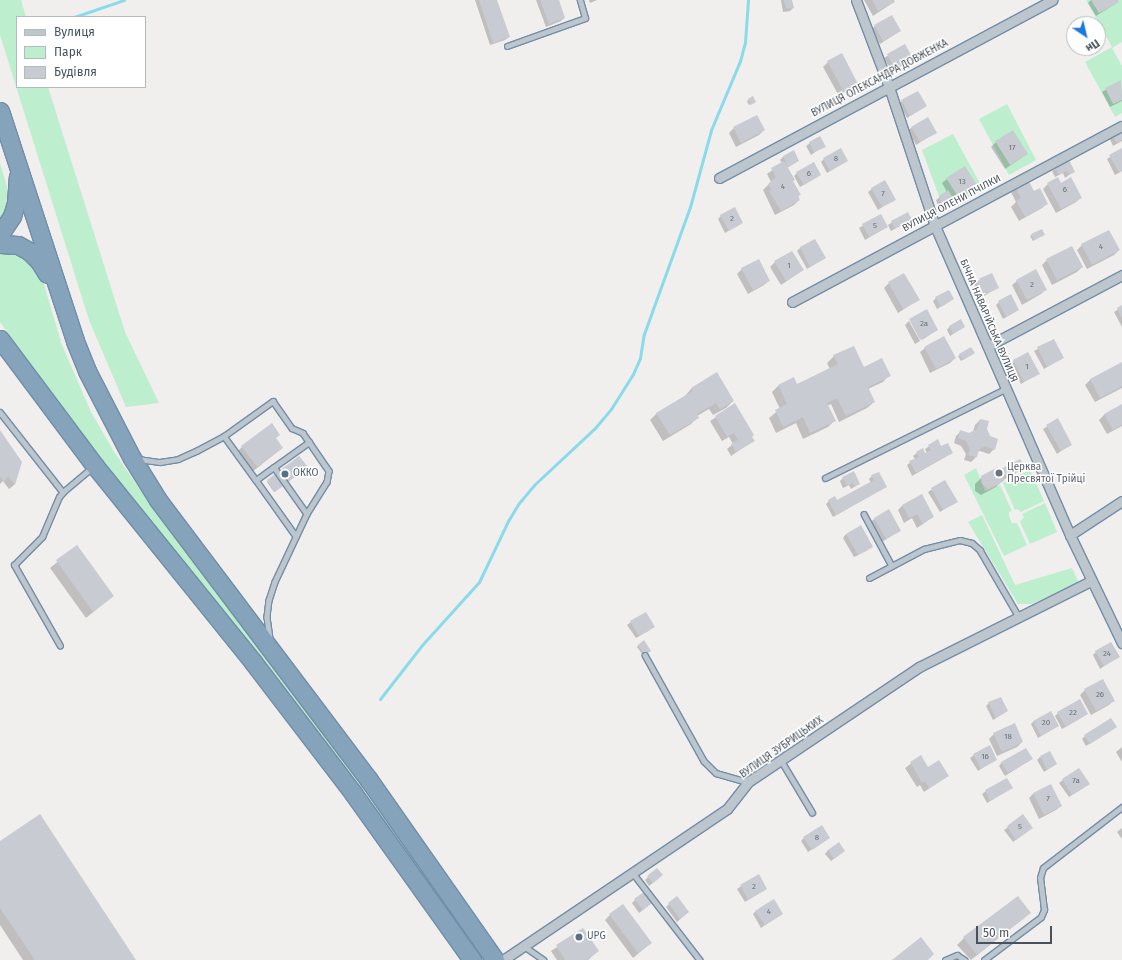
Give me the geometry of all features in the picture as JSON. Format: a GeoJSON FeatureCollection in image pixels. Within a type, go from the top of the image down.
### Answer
{"type":"FeatureCollection","features":[{"type":"Feature","properties":{"kind":"highway"},"geometry":{"type":"LineString","coordinates":[[0,111],[58,293],[87,371],[132,458],[158,500],[369,780],[495,960]]}},
{"type":"Feature","properties":{"kind":"highway"},"geometry":{"type":"LineString","coordinates":[[0,234],[12,216],[16,203],[18,169]]}},
{"type":"Feature","properties":{"kind":"highway"},"geometry":{"type":"LineString","coordinates":[[0,244],[18,245],[29,251],[39,262],[58,293]]}},
{"type":"Feature","properties":{"kind":"highway"},"geometry":{"type":"LineString","coordinates":[[0,339],[95,466],[258,668],[353,793],[472,960]]}},
{"type":"Feature","properties":{"kind":"street","name":"БІЧНА НАВАРІЙСЬКА ВУЛИЦЯ"},"geometry":{"type":"LineString","coordinates":[[856,0],[889,87],[935,226],[1070,535],[1091,581],[1121,638]]}},
{"type":"Feature","properties":{"kind":"street","name":"ВУЛИЦЯ ОЛЕКСАНДРА ДОВЖЕНКА"},"geometry":{"type":"LineString","coordinates":[[719,178],[1052,0]]}},
{"type":"Feature","properties":{"kind":"street","name":"ВУЛИЦЯ ОЛЕНИ ПЧІЛКИ"},"geometry":{"type":"LineString","coordinates":[[792,302],[1122,126]]}},
{"type":"Feature","properties":{"kind":"street"},"geometry":{"type":"LineString","coordinates":[[988,346],[1122,275]]}},
{"type":"Feature","properties":{"kind":"street"},"geometry":{"type":"LineString","coordinates":[[1070,535],[1122,501]]}},
{"type":"Feature","properties":{"kind":"street","name":"ВУЛИЦЯ ЗУБРИЦЬКИХ"},"geometry":{"type":"LineString","coordinates":[[503,960],[727,809],[748,782],[920,667],[1091,581]]}},
{"type":"Feature","properties":{"kind":"lane"},"geometry":{"type":"LineString","coordinates":[[507,46],[585,18],[580,0]]}},
{"type":"Feature","properties":{"kind":"lane"},"geometry":{"type":"LineString","coordinates":[[825,478],[1006,389]]}},
{"type":"Feature","properties":{"kind":"lane"},"geometry":{"type":"LineString","coordinates":[[132,458],[160,462],[178,459],[196,452],[224,436],[273,401],[292,428],[303,433],[329,471],[326,482],[296,536],[275,582],[269,600],[267,617],[272,650]]}},
{"type":"Feature","properties":{"kind":"lane"},"geometry":{"type":"LineString","coordinates":[[0,412],[63,492]]}},
{"type":"Feature","properties":{"kind":"lane"},"geometry":{"type":"LineString","coordinates":[[224,436],[296,536]]}},
{"type":"Feature","properties":{"kind":"lane"},"geometry":{"type":"LineString","coordinates":[[256,480],[309,442]]}},
{"type":"Feature","properties":{"kind":"lane"},"geometry":{"type":"LineString","coordinates":[[60,646],[14,565],[42,537],[59,497],[63,492],[95,466]]}},
{"type":"Feature","properties":{"kind":"lane"},"geometry":{"type":"LineString","coordinates":[[274,467],[307,514]]}},
{"type":"Feature","properties":{"kind":"lane"},"geometry":{"type":"LineString","coordinates":[[864,514],[892,566]]}},
{"type":"Feature","properties":{"kind":"lane"},"geometry":{"type":"LineString","coordinates":[[869,578],[924,549],[960,540],[972,544],[980,550],[1019,617]]}},
{"type":"Feature","properties":{"kind":"lane"},"geometry":{"type":"LineString","coordinates":[[646,655],[704,761],[716,773],[748,782]]}},
{"type":"Feature","properties":{"kind":"lane"},"geometry":{"type":"LineString","coordinates":[[781,760],[812,812]]}},
{"type":"Feature","properties":{"kind":"lane"},"geometry":{"type":"LineString","coordinates":[[984,960],[1041,917],[1044,910],[1040,878],[1043,868],[1122,807]]}},
{"type":"Feature","properties":{"kind":"lane"},"geometry":{"type":"LineString","coordinates":[[633,873],[700,960]]}},
{"type":"Feature","properties":{"kind":"lane"},"geometry":{"type":"LineString","coordinates":[[524,946],[544,960]]}},
{"type":"Feature","properties":{"kind":"lane"},"geometry":{"type":"LineString","coordinates":[[945,960],[957,955],[965,960]]}},
{"type":"Feature","properties":{"kind":"green space"},"geometry":{"type":"Polygon","coordinates":[[[0,0],[21,0],[26,16],[16,16],[16,86],[0,35],[0,0]]]}},
{"type":"Feature","properties":{"kind":"green space"},"geometry":{"type":"Polygon","coordinates":[[[1086,0],[1122,0],[1122,42],[1112,48],[1122,66],[1122,113],[1115,117],[1085,62],[1096,56],[1106,56],[1106,50],[1112,47],[1106,36],[1106,16],[1095,16],[1086,0]]]}},
{"type":"Feature","properties":{"kind":"green space"},"geometry":{"type":"Polygon","coordinates":[[[17,88],[48,88],[125,332],[159,403],[126,407],[89,320],[17,88]]]}},
{"type":"Feature","properties":{"kind":"green space"},"geometry":{"type":"Polygon","coordinates":[[[1007,104],[1036,160],[1009,175],[979,119],[1007,104]]]}},
{"type":"Feature","properties":{"kind":"green space"},"geometry":{"type":"Polygon","coordinates":[[[953,134],[983,189],[944,210],[922,150],[953,134]]]}},
{"type":"Feature","properties":{"kind":"green space"},"geometry":{"type":"Polygon","coordinates":[[[0,163],[11,200],[0,225],[0,163]]]}},
{"type":"Feature","properties":{"kind":"green space"},"geometry":{"type":"Polygon","coordinates":[[[16,249],[40,271],[62,345],[91,412],[113,450],[151,506],[295,696],[487,960],[479,960],[289,700],[101,460],[0,322],[0,250],[16,249]]]}},
{"type":"Feature","properties":{"kind":"green space"},"geometry":{"type":"Polygon","coordinates":[[[976,468],[985,491],[1000,485],[1012,511],[1009,512],[1009,516],[1012,523],[1017,523],[1027,545],[1004,556],[964,475],[976,468]]]}},
{"type":"Feature","properties":{"kind":"green space"},"geometry":{"type":"Polygon","coordinates":[[[1030,470],[1044,501],[1021,512],[1017,509],[1015,510],[1003,483],[1030,470]]]}},
{"type":"Feature","properties":{"kind":"green space"},"geometry":{"type":"Polygon","coordinates":[[[1045,503],[1057,532],[1030,544],[1020,522],[1024,517],[1022,514],[1045,503]]]}},
{"type":"Feature","properties":{"kind":"green space"},"geometry":{"type":"Polygon","coordinates":[[[982,515],[1015,585],[1072,568],[1079,583],[1031,604],[1018,604],[968,522],[982,515]]]}},
{"type":"Feature","properties":{"kind":"building"},"geometry":{"type":"Polygon","coordinates":[[[479,0],[497,0],[510,37],[493,43],[479,0]]]}},
{"type":"Feature","properties":{"kind":"building"},"geometry":{"type":"Polygon","coordinates":[[[540,0],[559,0],[565,18],[549,24],[540,0]]]}},
{"type":"Feature","properties":{"kind":"building"},"geometry":{"type":"Polygon","coordinates":[[[784,0],[792,0],[794,8],[786,9],[784,0]]]}},
{"type":"Feature","properties":{"kind":"building"},"geometry":{"type":"Polygon","coordinates":[[[872,0],[894,0],[895,2],[878,11],[872,0]]]}},
{"type":"Feature","properties":{"kind":"building"},"geometry":{"type":"Polygon","coordinates":[[[1091,0],[1118,0],[1119,2],[1099,13],[1091,0]]]}},
{"type":"Feature","properties":{"kind":"building"},"geometry":{"type":"Polygon","coordinates":[[[892,15],[901,31],[883,41],[874,25],[892,15]]]}},
{"type":"Feature","properties":{"kind":"building"},"geometry":{"type":"Polygon","coordinates":[[[905,44],[913,59],[895,69],[887,54],[905,44]]]}},
{"type":"Feature","properties":{"kind":"building"},"geometry":{"type":"Polygon","coordinates":[[[842,53],[858,84],[844,92],[827,61],[842,53]]]}},
{"type":"Feature","properties":{"kind":"building"},"geometry":{"type":"Polygon","coordinates":[[[1121,80],[1122,100],[1113,104],[1105,88],[1121,80]]]}},
{"type":"Feature","properties":{"kind":"building"},"geometry":{"type":"Polygon","coordinates":[[[918,91],[927,106],[910,116],[901,100],[918,91]]]}},
{"type":"Feature","properties":{"kind":"building"},"geometry":{"type":"Polygon","coordinates":[[[753,96],[756,102],[751,105],[748,99],[753,96]]]}},
{"type":"Feature","properties":{"kind":"building"},"geometry":{"type":"Polygon","coordinates":[[[757,115],[765,130],[741,143],[733,127],[757,115]]]}},
{"type":"Feature","properties":{"kind":"building"},"geometry":{"type":"Polygon","coordinates":[[[928,117],[937,133],[920,142],[911,127],[928,117]]]}},
{"type":"Feature","properties":{"kind":"building"},"geometry":{"type":"Polygon","coordinates":[[[1122,128],[1122,140],[1117,143],[1111,134],[1122,128]]]}},
{"type":"Feature","properties":{"kind":"building"},"geometry":{"type":"Polygon","coordinates":[[[1013,130],[1028,154],[1010,165],[995,141],[1013,130]]]}},
{"type":"Feature","properties":{"kind":"building"},"geometry":{"type":"Polygon","coordinates":[[[820,136],[826,147],[814,152],[809,142],[820,136]]]}},
{"type":"Feature","properties":{"kind":"building"},"geometry":{"type":"Polygon","coordinates":[[[841,148],[848,161],[830,171],[823,158],[841,148]]]}},
{"type":"Feature","properties":{"kind":"building"},"geometry":{"type":"Polygon","coordinates":[[[1122,148],[1122,171],[1119,172],[1109,155],[1122,148]]]}},
{"type":"Feature","properties":{"kind":"building"},"geometry":{"type":"Polygon","coordinates":[[[794,150],[799,161],[788,167],[783,156],[794,150]]]}},
{"type":"Feature","properties":{"kind":"building"},"geometry":{"type":"Polygon","coordinates":[[[1069,160],[1075,172],[1069,175],[1066,171],[1059,175],[1055,167],[1069,160]]]}},
{"type":"Feature","properties":{"kind":"building"},"geometry":{"type":"Polygon","coordinates":[[[784,161],[795,180],[793,181],[801,195],[798,196],[800,200],[781,211],[769,191],[771,190],[768,184],[776,177],[771,168],[784,161]]]}},
{"type":"Feature","properties":{"kind":"building"},"geometry":{"type":"Polygon","coordinates":[[[814,162],[821,175],[804,185],[796,172],[814,162]]]}},
{"type":"Feature","properties":{"kind":"building"},"geometry":{"type":"Polygon","coordinates":[[[965,166],[978,187],[959,198],[946,178],[965,166]]]}},
{"type":"Feature","properties":{"kind":"building"},"geometry":{"type":"Polygon","coordinates":[[[1058,177],[1061,183],[1071,177],[1082,198],[1061,209],[1047,183],[1058,177]]]}},
{"type":"Feature","properties":{"kind":"building"},"geometry":{"type":"Polygon","coordinates":[[[1027,178],[1034,191],[1040,188],[1048,204],[1025,217],[1016,201],[1021,198],[1014,185],[1027,178]]]}},
{"type":"Feature","properties":{"kind":"building"},"geometry":{"type":"Polygon","coordinates":[[[885,180],[896,200],[882,207],[871,188],[885,180]]]}},
{"type":"Feature","properties":{"kind":"building"},"geometry":{"type":"Polygon","coordinates":[[[948,190],[955,201],[943,209],[939,196],[948,190]]]}},
{"type":"Feature","properties":{"kind":"building"},"geometry":{"type":"Polygon","coordinates":[[[735,207],[743,223],[729,231],[720,215],[735,207]]]}},
{"type":"Feature","properties":{"kind":"building"},"geometry":{"type":"Polygon","coordinates":[[[908,212],[912,220],[895,229],[891,221],[908,212]]]}},
{"type":"Feature","properties":{"kind":"building"},"geometry":{"type":"Polygon","coordinates":[[[881,214],[888,227],[869,237],[862,224],[881,214]]]}},
{"type":"Feature","properties":{"kind":"building"},"geometry":{"type":"Polygon","coordinates":[[[1042,229],[1045,235],[1034,240],[1031,234],[1042,229]]]}},
{"type":"Feature","properties":{"kind":"building"},"geometry":{"type":"Polygon","coordinates":[[[1109,230],[1120,250],[1092,265],[1081,244],[1109,230]]]}},
{"type":"Feature","properties":{"kind":"building"},"geometry":{"type":"Polygon","coordinates":[[[815,239],[826,258],[810,267],[800,247],[815,239]]]}},
{"type":"Feature","properties":{"kind":"building"},"geometry":{"type":"Polygon","coordinates":[[[1072,246],[1083,267],[1057,280],[1046,259],[1072,246]]]}},
{"type":"Feature","properties":{"kind":"building"},"geometry":{"type":"Polygon","coordinates":[[[792,251],[804,270],[786,281],[774,261],[792,251]]]}},
{"type":"Feature","properties":{"kind":"building"},"geometry":{"type":"Polygon","coordinates":[[[759,259],[770,281],[753,290],[741,268],[759,259]]]}},
{"type":"Feature","properties":{"kind":"building"},"geometry":{"type":"Polygon","coordinates":[[[1036,269],[1047,290],[1027,300],[1016,280],[1036,269]]]}},
{"type":"Feature","properties":{"kind":"building"},"geometry":{"type":"Polygon","coordinates":[[[904,273],[920,300],[903,309],[888,282],[904,273]]]}},
{"type":"Feature","properties":{"kind":"building"},"geometry":{"type":"Polygon","coordinates":[[[992,273],[999,288],[984,295],[976,280],[992,273]]]}},
{"type":"Feature","properties":{"kind":"building"},"geometry":{"type":"Polygon","coordinates":[[[949,290],[954,299],[941,307],[935,297],[949,290]]]}},
{"type":"Feature","properties":{"kind":"building"},"geometry":{"type":"Polygon","coordinates":[[[1011,294],[1019,310],[1006,317],[998,301],[1011,294]]]}},
{"type":"Feature","properties":{"kind":"building"},"geometry":{"type":"Polygon","coordinates":[[[1122,305],[1122,318],[1117,308],[1122,305]]]}},
{"type":"Feature","properties":{"kind":"building"},"geometry":{"type":"Polygon","coordinates":[[[927,309],[938,330],[920,340],[909,319],[927,309]]]}},
{"type":"Feature","properties":{"kind":"building"},"geometry":{"type":"Polygon","coordinates":[[[961,319],[965,327],[953,334],[949,326],[961,319]]]}},
{"type":"Feature","properties":{"kind":"building"},"geometry":{"type":"Polygon","coordinates":[[[944,336],[956,358],[936,369],[924,347],[944,336]]]}},
{"type":"Feature","properties":{"kind":"building"},"geometry":{"type":"Polygon","coordinates":[[[1054,339],[1064,358],[1047,367],[1037,347],[1054,339]]]}},
{"type":"Feature","properties":{"kind":"building"},"geometry":{"type":"Polygon","coordinates":[[[854,346],[864,367],[882,358],[891,376],[868,387],[875,402],[846,416],[837,398],[827,403],[836,421],[810,433],[803,417],[783,427],[775,410],[787,404],[778,385],[794,377],[797,384],[838,364],[833,355],[854,346]]]}},
{"type":"Feature","properties":{"kind":"building"},"geometry":{"type":"Polygon","coordinates":[[[971,347],[975,353],[963,360],[959,354],[971,347]]]}},
{"type":"Feature","properties":{"kind":"building"},"geometry":{"type":"Polygon","coordinates":[[[1028,352],[1040,374],[1024,382],[1013,360],[1028,352]]]}},
{"type":"Feature","properties":{"kind":"building"},"geometry":{"type":"Polygon","coordinates":[[[1122,362],[1122,386],[1100,398],[1090,379],[1122,362]]]}},
{"type":"Feature","properties":{"kind":"building"},"geometry":{"type":"Polygon","coordinates":[[[717,372],[734,401],[720,409],[716,403],[697,414],[699,418],[670,435],[656,413],[693,391],[691,388],[717,372]]]}},
{"type":"Feature","properties":{"kind":"building"},"geometry":{"type":"Polygon","coordinates":[[[735,403],[754,435],[752,437],[755,441],[736,452],[731,444],[738,440],[734,433],[727,437],[715,416],[735,403]]]}},
{"type":"Feature","properties":{"kind":"building"},"geometry":{"type":"Polygon","coordinates":[[[1122,404],[1122,425],[1113,430],[1104,414],[1122,404]]]}},
{"type":"Feature","properties":{"kind":"building"},"geometry":{"type":"Polygon","coordinates":[[[1058,418],[1072,445],[1061,451],[1046,425],[1058,418]]]}},
{"type":"Feature","properties":{"kind":"building"},"geometry":{"type":"Polygon","coordinates":[[[980,419],[989,421],[987,429],[990,436],[998,439],[995,450],[985,446],[979,450],[977,457],[968,455],[970,449],[966,441],[958,438],[960,430],[969,433],[977,429],[980,419]]]}},
{"type":"Feature","properties":{"kind":"building"},"geometry":{"type":"Polygon","coordinates":[[[272,423],[280,435],[276,438],[283,448],[257,467],[241,446],[272,423]]]}},
{"type":"Feature","properties":{"kind":"building"},"geometry":{"type":"Polygon","coordinates":[[[0,430],[22,462],[15,485],[8,476],[4,482],[0,476],[0,430]]]}},
{"type":"Feature","properties":{"kind":"building"},"geometry":{"type":"Polygon","coordinates":[[[938,439],[941,446],[948,443],[953,453],[916,473],[909,461],[919,457],[916,452],[923,448],[925,453],[931,450],[928,445],[938,439]]]}},
{"type":"Feature","properties":{"kind":"building"},"geometry":{"type":"Polygon","coordinates":[[[299,456],[308,467],[275,492],[267,480],[299,456]]]}},
{"type":"Feature","properties":{"kind":"building","name":"Церква Пресвятої Трійці"},"geometry":{"type":"Polygon","coordinates":[[[1020,459],[1024,466],[1003,477],[1004,481],[988,489],[982,484],[981,476],[998,467],[999,470],[1020,459]]]}},
{"type":"Feature","properties":{"kind":"building"},"geometry":{"type":"Polygon","coordinates":[[[854,471],[860,484],[854,487],[853,483],[847,486],[842,477],[854,471]]]}},
{"type":"Feature","properties":{"kind":"building"},"geometry":{"type":"Polygon","coordinates":[[[879,472],[887,487],[836,515],[828,500],[835,496],[837,500],[874,480],[871,475],[879,472]]]}},
{"type":"Feature","properties":{"kind":"building"},"geometry":{"type":"Polygon","coordinates":[[[945,480],[958,502],[943,510],[931,488],[945,480]]]}},
{"type":"Feature","properties":{"kind":"building"},"geometry":{"type":"Polygon","coordinates":[[[922,494],[934,517],[922,523],[917,514],[909,518],[902,505],[922,494]]]}},
{"type":"Feature","properties":{"kind":"building"},"geometry":{"type":"Polygon","coordinates":[[[889,509],[901,531],[886,539],[874,518],[889,509]]]}},
{"type":"Feature","properties":{"kind":"building"},"geometry":{"type":"Polygon","coordinates":[[[861,525],[873,547],[858,555],[846,534],[861,525]]]}},
{"type":"Feature","properties":{"kind":"building"},"geometry":{"type":"Polygon","coordinates":[[[77,545],[114,596],[93,612],[56,560],[77,545]]]}},
{"type":"Feature","properties":{"kind":"building"},"geometry":{"type":"Polygon","coordinates":[[[646,612],[655,627],[639,636],[630,621],[646,612]]]}},
{"type":"Feature","properties":{"kind":"building"},"geometry":{"type":"Polygon","coordinates":[[[644,640],[651,651],[645,655],[638,645],[644,640]]]}},
{"type":"Feature","properties":{"kind":"building"},"geometry":{"type":"Polygon","coordinates":[[[1111,642],[1120,657],[1104,666],[1095,651],[1111,642]]]}},
{"type":"Feature","properties":{"kind":"building"},"geometry":{"type":"Polygon","coordinates":[[[1103,679],[1115,701],[1096,711],[1084,689],[1103,679]]]}},
{"type":"Feature","properties":{"kind":"building"},"geometry":{"type":"Polygon","coordinates":[[[1001,697],[1008,711],[996,718],[988,702],[1001,697]]]}},
{"type":"Feature","properties":{"kind":"building"},"geometry":{"type":"Polygon","coordinates":[[[1080,699],[1088,714],[1066,727],[1057,712],[1080,699]]]}},
{"type":"Feature","properties":{"kind":"building"},"geometry":{"type":"Polygon","coordinates":[[[1051,711],[1059,726],[1041,736],[1033,721],[1051,711]]]}},
{"type":"Feature","properties":{"kind":"building"},"geometry":{"type":"Polygon","coordinates":[[[1111,718],[1117,727],[1090,744],[1084,735],[1111,718]]]}},
{"type":"Feature","properties":{"kind":"building"},"geometry":{"type":"Polygon","coordinates":[[[1015,723],[1023,742],[1002,752],[993,733],[1015,723]]]}},
{"type":"Feature","properties":{"kind":"building"},"geometry":{"type":"Polygon","coordinates":[[[990,745],[997,760],[981,769],[973,754],[990,745]]]}},
{"type":"Feature","properties":{"kind":"building"},"geometry":{"type":"Polygon","coordinates":[[[1026,748],[1033,759],[1008,773],[1001,762],[1026,748]]]}},
{"type":"Feature","properties":{"kind":"building"},"geometry":{"type":"Polygon","coordinates":[[[1050,751],[1057,764],[1047,770],[1040,756],[1050,751]]]}},
{"type":"Feature","properties":{"kind":"building"},"geometry":{"type":"Polygon","coordinates":[[[921,755],[928,767],[939,760],[949,776],[929,788],[925,781],[922,783],[910,762],[921,755]]]}},
{"type":"Feature","properties":{"kind":"building"},"geometry":{"type":"Polygon","coordinates":[[[1079,768],[1090,784],[1072,795],[1062,779],[1079,768]]]}},
{"type":"Feature","properties":{"kind":"building"},"geometry":{"type":"Polygon","coordinates":[[[1007,778],[1013,788],[990,801],[985,790],[1007,778]]]}},
{"type":"Feature","properties":{"kind":"building"},"geometry":{"type":"Polygon","coordinates":[[[1051,784],[1062,806],[1044,815],[1033,793],[1051,784]]]}},
{"type":"Feature","properties":{"kind":"building"},"geometry":{"type":"Polygon","coordinates":[[[40,814],[136,960],[35,960],[0,908],[0,841],[40,814]]]}},
{"type":"Feature","properties":{"kind":"building"},"geometry":{"type":"Polygon","coordinates":[[[1023,814],[1033,828],[1016,840],[1007,826],[1023,814]]]}},
{"type":"Feature","properties":{"kind":"building"},"geometry":{"type":"Polygon","coordinates":[[[822,825],[830,838],[812,850],[803,837],[822,825]]]}},
{"type":"Feature","properties":{"kind":"building"},"geometry":{"type":"Polygon","coordinates":[[[839,842],[845,851],[834,859],[828,850],[839,842]]]}},
{"type":"Feature","properties":{"kind":"building"},"geometry":{"type":"Polygon","coordinates":[[[657,868],[663,875],[653,883],[647,876],[657,868]]]}},
{"type":"Feature","properties":{"kind":"building"},"geometry":{"type":"Polygon","coordinates":[[[759,874],[767,889],[748,900],[740,885],[759,874]]]}},
{"type":"Feature","properties":{"kind":"building"},"geometry":{"type":"Polygon","coordinates":[[[644,892],[652,903],[643,910],[634,899],[644,892]]]}},
{"type":"Feature","properties":{"kind":"building"},"geometry":{"type":"Polygon","coordinates":[[[677,896],[689,912],[680,919],[668,903],[677,896]]]}},
{"type":"Feature","properties":{"kind":"building"},"geometry":{"type":"Polygon","coordinates":[[[1018,896],[1031,913],[977,955],[963,937],[1018,896]]]}},
{"type":"Feature","properties":{"kind":"building"},"geometry":{"type":"Polygon","coordinates":[[[774,899],[783,914],[765,925],[755,911],[774,899]]]}},
{"type":"Feature","properties":{"kind":"building"},"geometry":{"type":"Polygon","coordinates":[[[623,904],[652,943],[638,953],[609,914],[623,904]]]}},
{"type":"Feature","properties":{"kind":"building","name":"UPG"},"geometry":{"type":"Polygon","coordinates":[[[583,928],[599,951],[587,960],[565,960],[556,945],[583,928]]]}},
{"type":"Feature","properties":{"kind":"building"},"geometry":{"type":"Polygon","coordinates":[[[921,937],[934,954],[928,960],[892,960],[921,937]]]}},
{"type":"Feature","properties":{"kind":"waterway"},"geometry":{"type":"LineString","coordinates":[[77,16],[124,0]]}},
{"type":"Feature","properties":{"kind":"waterway"},"geometry":{"type":"LineString","coordinates":[[380,699],[422,645],[479,582],[508,521],[519,503],[534,485],[595,428],[611,409],[633,374],[640,358],[644,334],[690,207],[711,130],[740,61],[745,42],[748,0]]}},
{"type":"Feature","properties":{"kind":"place","name":"Церква Пресвятої Трійці"},"geometry":{"type":"Point","coordinates":[999,473]}},
{"type":"Feature","properties":{"kind":"place","name":"ОККО"},"geometry":{"type":"Point","coordinates":[285,474]}},
{"type":"Feature","properties":{"kind":"place","name":"UPG"},"geometry":{"type":"Point","coordinates":[579,937]}}]}
